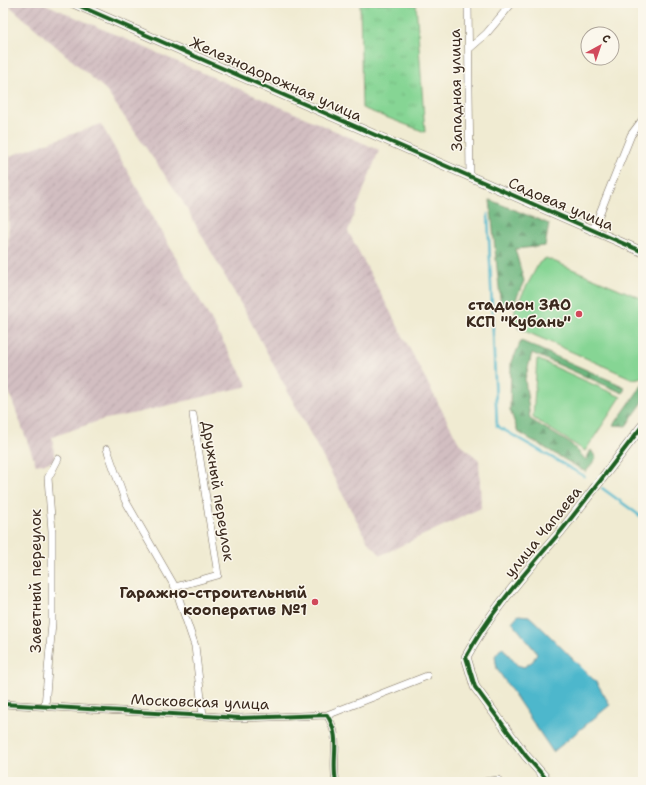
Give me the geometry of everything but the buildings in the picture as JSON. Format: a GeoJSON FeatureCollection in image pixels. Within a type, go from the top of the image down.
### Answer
{"type":"FeatureCollection","features":[{"type":"Feature","properties":{"kind":"street","name":"Железнодорожная улица"},"geometry":{"type":"LineString","coordinates":[[73,3],[470,177]]}},
{"type":"Feature","properties":{"kind":"street","name":"Западная улица"},"geometry":{"type":"LineString","coordinates":[[468,3],[470,48],[470,177]]}},
{"type":"Feature","properties":{"kind":"street"},"geometry":{"type":"LineString","coordinates":[[470,48],[486,34],[512,3]]}},
{"type":"Feature","properties":{"kind":"street"},"geometry":{"type":"LineString","coordinates":[[593,230],[631,135],[643,119]]}},
{"type":"Feature","properties":{"kind":"street","name":"Садовая улица"},"geometry":{"type":"LineString","coordinates":[[470,177],[643,252]]}},
{"type":"Feature","properties":{"kind":"street","name":"Дружный переулок"},"geometry":{"type":"LineString","coordinates":[[175,587],[218,574],[193,415]]}},
{"type":"Feature","properties":{"kind":"street","name":"улица Чапаева"},"geometry":{"type":"LineString","coordinates":[[549,782],[526,756],[475,688],[466,657],[480,631],[497,608],[573,515],[643,425]]}},
{"type":"Feature","properties":{"kind":"street"},"geometry":{"type":"LineString","coordinates":[[107,449],[125,500],[175,587],[195,646],[203,716]]}},
{"type":"Feature","properties":{"kind":"street","name":"Заветный переулок"},"geometry":{"type":"LineString","coordinates":[[45,706],[52,623],[52,530],[48,478],[58,459]]}},
{"type":"Feature","properties":{"kind":"street","name":"Московская улица"},"geometry":{"type":"LineString","coordinates":[[3,704],[242,718],[327,715],[427,676]]}},
{"type":"Feature","properties":{"kind":"street"},"geometry":{"type":"LineString","coordinates":[[327,715],[333,726],[336,752],[334,770],[336,782]]}},
{"type":"Feature","properties":{"kind":"street"},"geometry":{"type":"LineString","coordinates":[[484,782],[498,780]]}},
{"type":"Feature","properties":{"kind":"shaded area"},"geometry":{"type":"Polygon","coordinates":[[[6,3],[43,3],[379,150],[348,231],[459,443],[479,460],[481,508],[381,555],[368,542],[246,313],[180,197],[105,89],[6,3]]]}},
{"type":"Feature","properties":{"kind":"shaded area"},"geometry":{"type":"Polygon","coordinates":[[[101,124],[248,386],[101,420],[52,437],[55,461],[36,465],[3,376],[3,282],[8,250],[10,156],[101,124]]]}},
{"type":"Feature","properties":{"kind":"green space"},"geometry":{"type":"Polygon","coordinates":[[[360,3],[416,3],[425,132],[362,108],[360,3]]]}},
{"type":"Feature","properties":{"kind":"green space"},"geometry":{"type":"Polygon","coordinates":[[[490,200],[549,224],[545,246],[515,249],[524,281],[513,306],[501,307],[490,200]]]}},
{"type":"Feature","properties":{"kind":"green space","name":"стадион ЗАО КСП \"Кубань\""},"geometry":{"type":"Polygon","coordinates":[[[546,258],[643,299],[643,377],[633,379],[518,328],[515,319],[515,308],[539,263],[546,258]]]}},
{"type":"Feature","properties":{"kind":"green space"},"geometry":{"type":"Polygon","coordinates":[[[521,341],[625,387],[623,393],[532,353],[525,379],[530,419],[571,444],[586,460],[591,450],[596,458],[586,472],[518,432],[510,410],[511,364],[521,341]]]}},
{"type":"Feature","properties":{"kind":"green space"},"geometry":{"type":"Polygon","coordinates":[[[537,359],[621,397],[585,451],[533,418],[537,359]]]}},
{"type":"Feature","properties":{"kind":"green space"},"geometry":{"type":"Polygon","coordinates":[[[643,384],[643,402],[626,426],[614,425],[643,384]]]}},
{"type":"Feature","properties":{"kind":"water"},"geometry":{"type":"Polygon","coordinates":[[[518,615],[529,616],[548,634],[597,683],[610,705],[553,752],[497,669],[495,656],[502,647],[517,665],[524,667],[533,661],[537,653],[512,622],[518,615]]]}},
{"type":"Feature","properties":{"kind":"waterway"},"geometry":{"type":"LineString","coordinates":[[488,214],[497,426],[584,476]]}},
{"type":"Feature","properties":{"kind":"waterway"},"geometry":{"type":"LineString","coordinates":[[602,488],[643,518]]}},
{"type":"Feature","properties":{"kind":"cycle path"},"geometry":{"type":"LineString","coordinates":[[73,3],[643,252]]}},
{"type":"Feature","properties":{"kind":"cycle path"},"geometry":{"type":"LineString","coordinates":[[549,782],[526,756],[475,687],[466,657],[498,607],[561,531],[643,425]]}},
{"type":"Feature","properties":{"kind":"cycle path"},"geometry":{"type":"LineString","coordinates":[[3,704],[240,718],[327,715],[334,732],[336,782]]}},
{"type":"Feature","properties":{"kind":"place","name":"стадион ЗАО КСП \"Кубань\""},"geometry":{"type":"Point","coordinates":[579,314]}},
{"type":"Feature","properties":{"kind":"place","name":"Гаражно-строительный кооператив №1"},"geometry":{"type":"Point","coordinates":[315,602]}}]}
